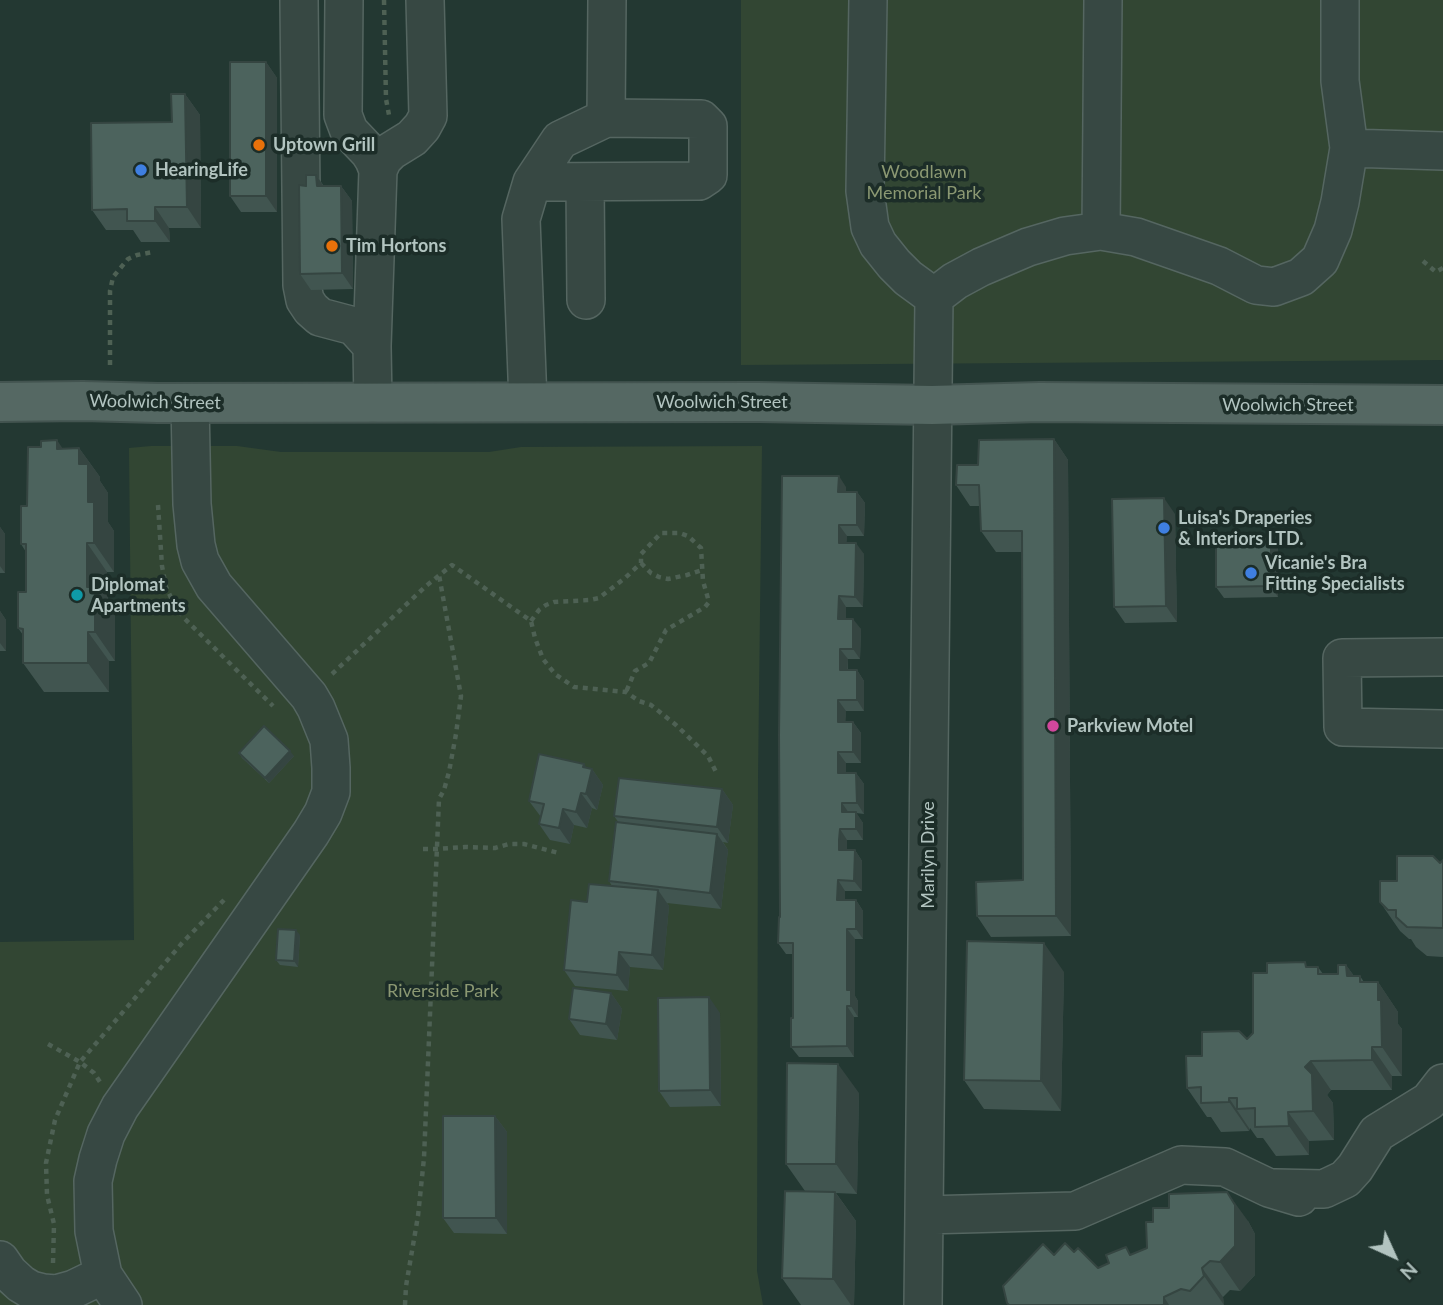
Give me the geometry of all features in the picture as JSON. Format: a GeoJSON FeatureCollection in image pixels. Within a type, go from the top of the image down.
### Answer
{"type":"FeatureCollection","features":[{"type":"Feature","properties":{"kind":"main road","name":"Woolwich Street"},"geometry":{"type":"LineString","coordinates":[[0,402],[758,401],[932,405],[1040,402],[1443,405]]}},
{"type":"Feature","properties":{"kind":"street"},"geometry":{"type":"LineString","coordinates":[[299,0],[302,285],[305,300],[320,317],[355,326],[372,346]]}},
{"type":"Feature","properties":{"kind":"street"},"geometry":{"type":"LineString","coordinates":[[344,0],[343,115],[349,131],[369,152],[378,170]]}},
{"type":"Feature","properties":{"kind":"street"},"geometry":{"type":"LineString","coordinates":[[373,403],[372,346],[378,170],[383,159],[412,138],[428,116],[425,0]]}},
{"type":"Feature","properties":{"kind":"street"},"geometry":{"type":"LineString","coordinates":[[606,118],[607,0]]}},
{"type":"Feature","properties":{"kind":"street"},"geometry":{"type":"LineString","coordinates":[[868,0],[865,191],[870,227],[878,244],[894,264],[934,297],[955,281],[981,267],[1028,247],[1065,236],[1101,231],[1136,237],[1172,249],[1220,266],[1256,285],[1274,287],[1301,277],[1320,260],[1333,230],[1349,148],[1340,81],[1340,0]]}},
{"type":"Feature","properties":{"kind":"street"},"geometry":{"type":"LineString","coordinates":[[1101,231],[1103,0]]}},
{"type":"Feature","properties":{"kind":"street"},"geometry":{"type":"LineString","coordinates":[[528,402],[521,219],[532,182],[560,140],[606,118],[701,119],[708,126],[708,175],[699,181],[532,182]]}},
{"type":"Feature","properties":{"kind":"street"},"geometry":{"type":"LineString","coordinates":[[1349,148],[1443,151]]}},
{"type":"Feature","properties":{"kind":"street"},"geometry":{"type":"LineString","coordinates":[[585,182],[586,300]]}},
{"type":"Feature","properties":{"kind":"street","name":"Marilyn Drive"},"geometry":{"type":"LineString","coordinates":[[923,1305],[934,297]]}},
{"type":"Feature","properties":{"kind":"street"},"geometry":{"type":"LineString","coordinates":[[0,1260],[9,1273],[31,1290],[56,1294],[74,1289],[113,1290],[94,1231],[93,1181],[106,1133],[120,1107],[296,854],[328,802],[331,792],[329,740],[309,696],[223,597],[200,561],[192,504],[190,403]]}},
{"type":"Feature","properties":{"kind":"street"},"geometry":{"type":"LineString","coordinates":[[1443,657],[1342,658],[1343,727],[1443,729]]}},
{"type":"Feature","properties":{"kind":"street"},"geometry":{"type":"LineString","coordinates":[[925,1215],[1075,1211],[1181,1165],[1225,1167],[1284,1193],[1325,1189],[1345,1179],[1377,1133],[1429,1101],[1443,1083]]}},
{"type":"Feature","properties":{"kind":"path"},"geometry":{"type":"LineString","coordinates":[[110,365],[110,291],[113,278],[128,259],[153,252]]}},
{"type":"Feature","properties":{"kind":"path"},"geometry":{"type":"LineString","coordinates":[[1423,261],[1436,272],[1443,268]]}},
{"type":"Feature","properties":{"kind":"path"},"geometry":{"type":"LineString","coordinates":[[158,503],[162,566],[166,587],[173,603],[184,618],[286,719],[426,586],[452,565],[531,621],[543,659],[555,674],[574,687],[626,692],[651,705],[708,757],[716,772]]}},
{"type":"Feature","properties":{"kind":"path"},"geometry":{"type":"LineString","coordinates":[[626,692],[635,671],[649,663],[666,630],[709,602],[702,570],[701,548],[688,536],[661,533],[641,554],[641,563],[651,573],[668,579],[702,570]]}},
{"type":"Feature","properties":{"kind":"path"},"geometry":{"type":"LineString","coordinates":[[531,621],[539,610],[554,602],[598,598],[641,563]]}},
{"type":"Feature","properties":{"kind":"path"},"geometry":{"type":"LineString","coordinates":[[405,1305],[424,1158],[439,799],[449,772],[461,696],[439,575]]}},
{"type":"Feature","properties":{"kind":"path"},"geometry":{"type":"LineString","coordinates":[[423,849],[465,846],[495,848],[524,844],[559,853]]}},
{"type":"Feature","properties":{"kind":"path"},"geometry":{"type":"LineString","coordinates":[[56,1294],[52,1271],[54,1224],[47,1195],[46,1163],[55,1120],[80,1062],[183,942],[229,896]]}},
{"type":"Feature","properties":{"kind":"path"},"geometry":{"type":"LineString","coordinates":[[48,1044],[94,1073],[104,1094],[120,1107]]}},
{"type":"Feature","properties":{"kind":"green space","name":"Woodlawn Memorial Park"},"geometry":{"type":"Polygon","coordinates":[[[741,0],[1443,0],[1443,360],[741,365],[741,0]]]}},
{"type":"Feature","properties":{"kind":"green space","name":"Riverside Park"},"geometry":{"type":"Polygon","coordinates":[[[237,446],[281,452],[489,452],[521,447],[762,446],[757,1271],[763,1305],[0,1305],[0,942],[134,940],[129,448],[237,446]]]}},
{"type":"Feature","properties":{"kind":"building","name":"Uptown Grill"},"geometry":{"type":"Polygon","coordinates":[[[230,62],[266,62],[266,196],[230,196],[230,62]]]}},
{"type":"Feature","properties":{"kind":"building"},"geometry":{"type":"Polygon","coordinates":[[[171,94],[185,94],[187,207],[155,207],[155,221],[127,221],[127,209],[92,210],[91,123],[172,122],[171,94]]]}},
{"type":"Feature","properties":{"kind":"building","name":"Tim Hortons"},"geometry":{"type":"Polygon","coordinates":[[[306,175],[316,175],[317,186],[341,186],[342,273],[300,274],[299,185],[306,186],[306,175]]]}},
{"type":"Feature","properties":{"kind":"building"},"geometry":{"type":"Polygon","coordinates":[[[1054,439],[1056,916],[977,916],[976,882],[1023,880],[1022,531],[981,531],[979,485],[956,485],[957,465],[978,465],[979,440],[1054,439]]]}},
{"type":"Feature","properties":{"kind":"building","name":"Diplomat Apartments"},"geometry":{"type":"Polygon","coordinates":[[[57,440],[57,449],[79,448],[79,464],[88,464],[88,502],[94,502],[94,543],[87,543],[87,587],[95,587],[95,632],[88,632],[88,663],[23,663],[23,629],[18,628],[18,592],[26,592],[26,544],[21,544],[21,506],[27,506],[28,447],[41,447],[41,441],[57,440]]]}},
{"type":"Feature","properties":{"kind":"building"},"geometry":{"type":"Polygon","coordinates":[[[782,476],[839,476],[838,492],[857,492],[857,525],[839,525],[839,543],[856,543],[855,597],[839,596],[838,619],[853,619],[853,649],[840,649],[840,670],[857,670],[857,700],[838,700],[838,722],[853,722],[853,752],[838,752],[838,773],[856,773],[857,803],[842,803],[842,812],[856,812],[856,829],[840,829],[839,840],[839,850],[855,850],[854,881],[838,880],[837,900],[856,900],[856,929],[847,929],[847,990],[851,990],[851,1006],[847,1006],[847,1046],[791,1047],[793,943],[778,943],[782,476]]]}},
{"type":"Feature","properties":{"kind":"building"},"geometry":{"type":"Polygon","coordinates":[[[1164,498],[1166,606],[1114,607],[1112,499],[1164,498]]]}},
{"type":"Feature","properties":{"kind":"building","name":"Vicanie's Bra Fitting Specialists"},"geometry":{"type":"Polygon","coordinates":[[[1271,538],[1271,586],[1216,587],[1216,539],[1271,538]]]}},
{"type":"Feature","properties":{"kind":"building"},"geometry":{"type":"Polygon","coordinates":[[[264,726],[290,751],[265,778],[239,753],[264,726]]]}},
{"type":"Feature","properties":{"kind":"building"},"geometry":{"type":"Polygon","coordinates":[[[539,754],[584,764],[583,767],[592,769],[586,794],[581,793],[576,812],[563,809],[559,828],[539,824],[544,804],[529,801],[539,754]]]}},
{"type":"Feature","properties":{"kind":"building"},"geometry":{"type":"Polygon","coordinates":[[[619,778],[722,789],[717,827],[614,816],[619,778]]]}},
{"type":"Feature","properties":{"kind":"building"},"geometry":{"type":"Polygon","coordinates":[[[616,822],[717,834],[710,893],[609,881],[616,822]]]}},
{"type":"Feature","properties":{"kind":"building"},"geometry":{"type":"Polygon","coordinates":[[[1397,856],[1433,856],[1440,863],[1443,860],[1443,928],[1407,927],[1396,917],[1396,910],[1388,910],[1380,902],[1380,881],[1397,881],[1397,856]]]}},
{"type":"Feature","properties":{"kind":"building"},"geometry":{"type":"Polygon","coordinates":[[[589,884],[658,890],[652,955],[619,952],[617,975],[564,970],[571,900],[587,902],[589,884]]]}},
{"type":"Feature","properties":{"kind":"building"},"geometry":{"type":"Polygon","coordinates":[[[278,929],[296,930],[294,961],[276,960],[278,929]]]}},
{"type":"Feature","properties":{"kind":"building"},"geometry":{"type":"Polygon","coordinates":[[[967,941],[1044,943],[1041,1081],[964,1080],[967,941]]]}},
{"type":"Feature","properties":{"kind":"building"},"geometry":{"type":"Polygon","coordinates":[[[1305,962],[1306,967],[1318,967],[1318,974],[1338,974],[1338,965],[1346,965],[1347,976],[1360,976],[1360,982],[1378,982],[1382,1047],[1372,1047],[1372,1060],[1311,1061],[1305,1067],[1312,1074],[1313,1111],[1288,1112],[1289,1126],[1255,1127],[1255,1108],[1237,1109],[1237,1098],[1229,1098],[1229,1102],[1201,1103],[1201,1087],[1187,1088],[1186,1056],[1202,1056],[1202,1032],[1239,1031],[1247,1039],[1253,1033],[1253,973],[1267,973],[1267,963],[1305,962]]]}},
{"type":"Feature","properties":{"kind":"building"},"geometry":{"type":"Polygon","coordinates":[[[573,988],[611,993],[606,1024],[569,1019],[573,988]]]}},
{"type":"Feature","properties":{"kind":"building"},"geometry":{"type":"Polygon","coordinates":[[[709,997],[710,1090],[659,1091],[658,998],[709,997]]]}},
{"type":"Feature","properties":{"kind":"building"},"geometry":{"type":"Polygon","coordinates":[[[787,1063],[838,1064],[836,1164],[786,1164],[787,1063]]]}},
{"type":"Feature","properties":{"kind":"building"},"geometry":{"type":"Polygon","coordinates":[[[443,1116],[495,1116],[496,1218],[443,1218],[443,1116]]]}},
{"type":"Feature","properties":{"kind":"building"},"geometry":{"type":"Polygon","coordinates":[[[785,1191],[835,1192],[833,1279],[782,1278],[785,1191]]]}},
{"type":"Feature","properties":{"kind":"building"},"geometry":{"type":"Polygon","coordinates":[[[1227,1192],[1235,1205],[1235,1246],[1220,1262],[1210,1261],[1202,1268],[1204,1276],[1190,1291],[1181,1289],[1164,1297],[1164,1305],[1007,1303],[1003,1286],[1043,1244],[1054,1255],[1065,1243],[1074,1252],[1078,1248],[1098,1268],[1109,1263],[1106,1255],[1126,1247],[1130,1255],[1147,1248],[1146,1222],[1153,1222],[1153,1208],[1169,1208],[1169,1194],[1227,1192]]]}},
{"type":"Feature","properties":{"kind":"place","name":"Uptown Grill"},"geometry":{"type":"Point","coordinates":[259,145]}},
{"type":"Feature","properties":{"kind":"place","name":"HearingLife"},"geometry":{"type":"Point","coordinates":[141,170]}},
{"type":"Feature","properties":{"kind":"place","name":"Tim Hortons"},"geometry":{"type":"Point","coordinates":[332,246]}},
{"type":"Feature","properties":{"kind":"place","name":"Luisa's Draperies & Interiors LTD."},"geometry":{"type":"Point","coordinates":[1164,528]}},
{"type":"Feature","properties":{"kind":"place","name":"Vicanie's Bra Fitting Specialists"},"geometry":{"type":"Point","coordinates":[1251,573]}},
{"type":"Feature","properties":{"kind":"place","name":"Diplomat Apartments"},"geometry":{"type":"Point","coordinates":[77,595]}},
{"type":"Feature","properties":{"kind":"place","name":"Parkview Motel"},"geometry":{"type":"Point","coordinates":[1053,726]}}]}
